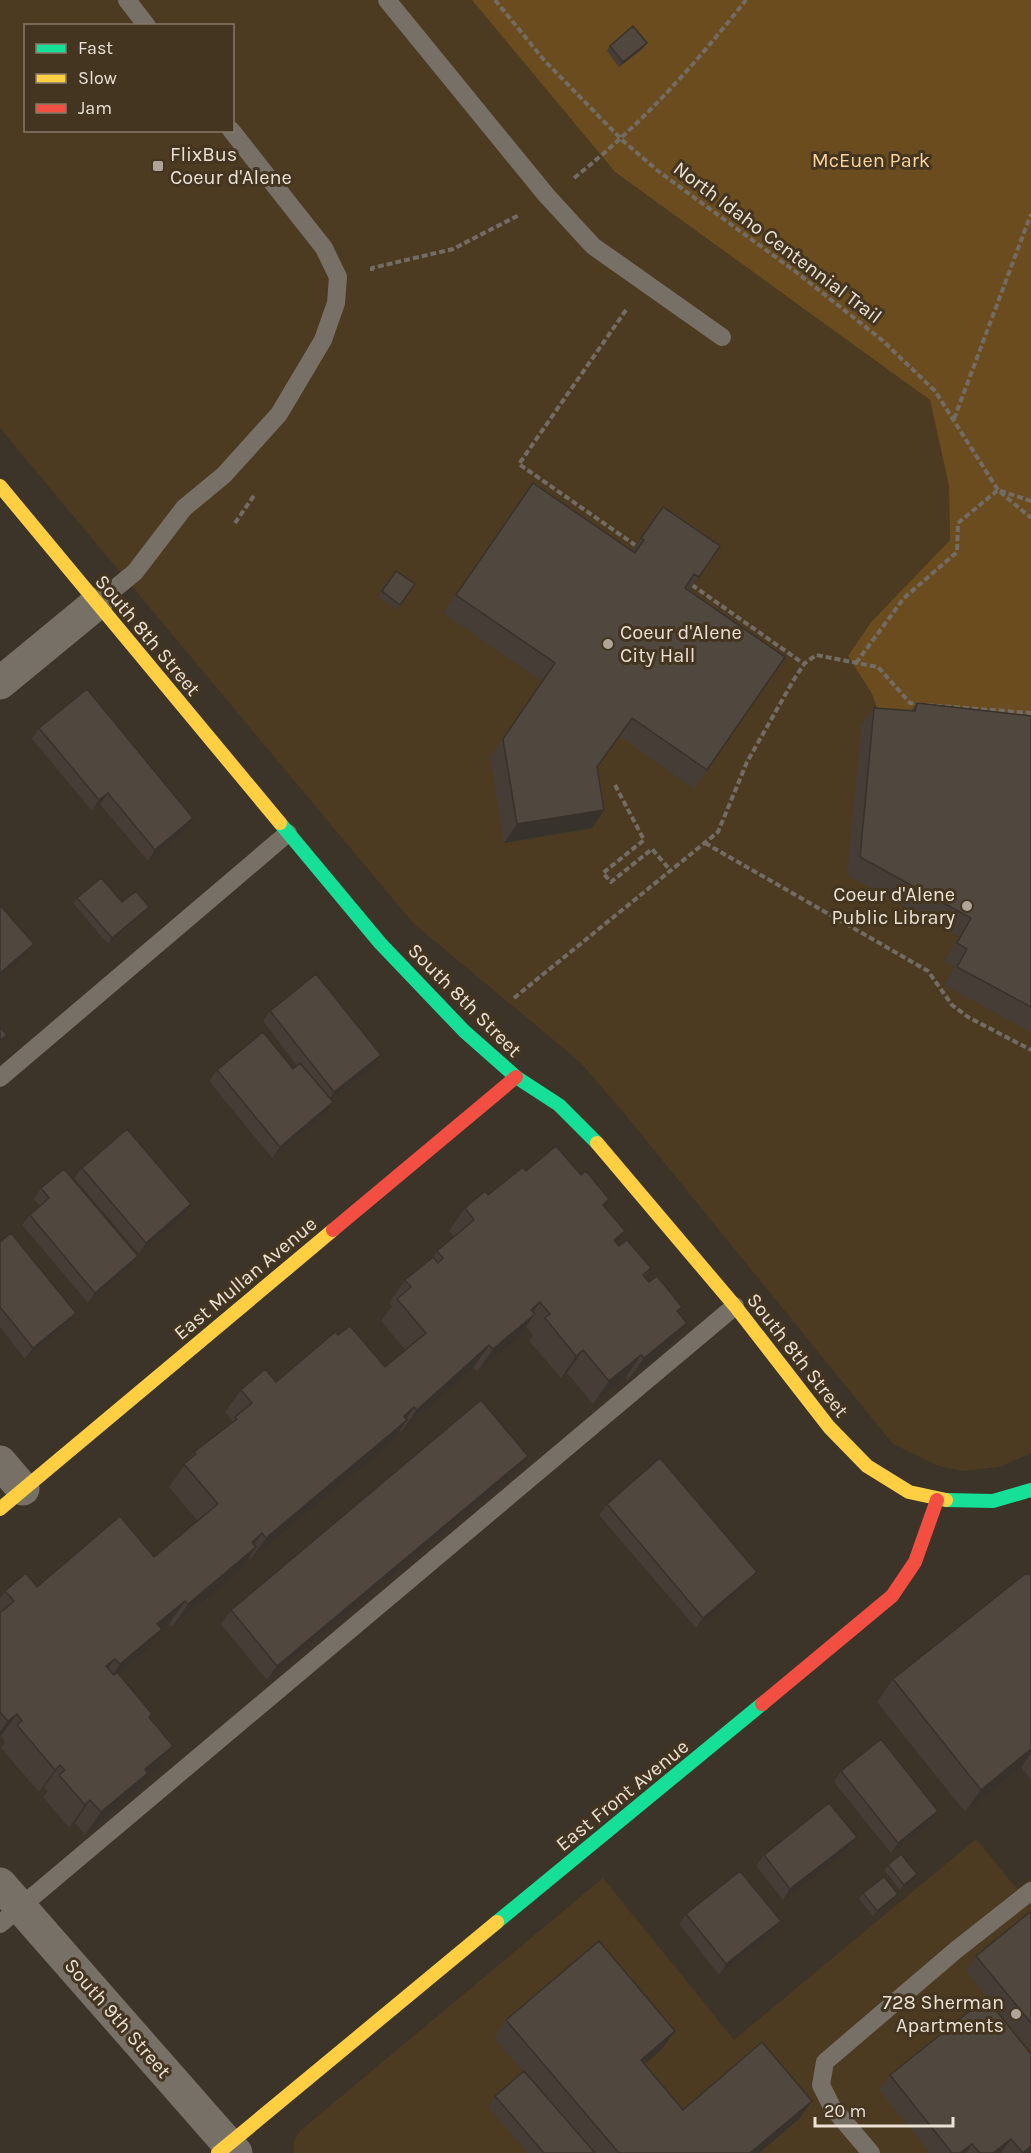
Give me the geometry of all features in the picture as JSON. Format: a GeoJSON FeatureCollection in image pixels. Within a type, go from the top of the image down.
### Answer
{"type":"FeatureCollection","features":[{"type":"Feature","properties":{"kind":"street","name":"South 8th Street"},"geometry":{"type":"LineString","coordinates":[[0,486],[380,943],[464,1031],[516,1077],[560,1105],[591,1136],[735,1306],[829,1427],[867,1466],[909,1492],[937,1500]]}},
{"type":"Feature","properties":{"kind":"street"},"geometry":{"type":"LineString","coordinates":[[0,683],[96,604]]}},
{"type":"Feature","properties":{"kind":"street","name":"East Mullan Avenue"},"geometry":{"type":"LineString","coordinates":[[12,1499],[516,1077]]}},
{"type":"Feature","properties":{"kind":"street"},"geometry":{"type":"LineString","coordinates":[[0,1461],[12,1499]]}},
{"type":"Feature","properties":{"kind":"street"},"geometry":{"type":"LineString","coordinates":[[937,1500],[993,1502],[1031,1490]]}},
{"type":"Feature","properties":{"kind":"street","name":"East Front Avenue"},"geometry":{"type":"LineString","coordinates":[[228,2150],[892,1596],[916,1562],[937,1500]]}},
{"type":"Feature","properties":{"kind":"street","name":"South 9th Street"},"geometry":{"type":"LineString","coordinates":[[7,1905],[228,2150]]}},
{"type":"Feature","properties":{"kind":"lane"},"geometry":{"type":"LineString","coordinates":[[127,0],[145,24]]}},
{"type":"Feature","properties":{"kind":"lane"},"geometry":{"type":"LineString","coordinates":[[387,0],[555,205],[593,246],[722,337]]}},
{"type":"Feature","properties":{"kind":"lane"},"geometry":{"type":"LineString","coordinates":[[96,604],[135,572],[184,508],[224,475],[279,414],[323,340],[336,303],[338,277],[324,248],[233,132]]}},
{"type":"Feature","properties":{"kind":"lane"},"geometry":{"type":"LineString","coordinates":[[0,1078],[288,833]]}},
{"type":"Feature","properties":{"kind":"lane"},"geometry":{"type":"LineString","coordinates":[[7,1905],[735,1306]]}},
{"type":"Feature","properties":{"kind":"lane"},"geometry":{"type":"LineString","coordinates":[[871,2153],[832,2107],[821,2085],[825,2062],[956,1950],[1031,1891]]}},
{"type":"Feature","properties":{"kind":"path","name":"North Idaho Centennial Trail"},"geometry":{"type":"LineString","coordinates":[[495,0],[544,60],[622,140],[658,171],[796,272],[882,340],[935,391],[998,490],[1031,518]]}},
{"type":"Feature","properties":{"kind":"path"},"geometry":{"type":"LineString","coordinates":[[571,181],[622,140],[661,101],[746,0]]}},
{"type":"Feature","properties":{"kind":"path"},"geometry":{"type":"LineString","coordinates":[[372,276],[372,268],[453,249],[525,212]]}},
{"type":"Feature","properties":{"kind":"path"},"geometry":{"type":"LineString","coordinates":[[954,419],[1031,214]]}},
{"type":"Feature","properties":{"kind":"path"},"geometry":{"type":"LineString","coordinates":[[635,545],[519,464],[645,283]]}},
{"type":"Feature","properties":{"kind":"path"},"geometry":{"type":"LineString","coordinates":[[235,523],[262,484]]}},
{"type":"Feature","properties":{"kind":"path"},"geometry":{"type":"LineString","coordinates":[[856,663],[904,598],[957,552],[958,523],[998,490],[1031,501]]}},
{"type":"Feature","properties":{"kind":"path"},"geometry":{"type":"LineString","coordinates":[[692,585],[804,664]]}},
{"type":"Feature","properties":{"kind":"path"},"geometry":{"type":"LineString","coordinates":[[514,998],[718,832],[747,762],[804,664],[816,656],[878,667],[910,703],[1031,713]]}},
{"type":"Feature","properties":{"kind":"path"},"geometry":{"type":"LineString","coordinates":[[615,785],[644,840],[603,873],[611,882],[652,849],[671,871]]}},
{"type":"Feature","properties":{"kind":"path"},"geometry":{"type":"LineString","coordinates":[[705,843],[928,971],[952,1005],[968,1017],[1031,1050]]}},
{"type":"Feature","properties":{"kind":"shaded area"},"geometry":{"type":"Polygon","coordinates":[[[0,0],[472,0],[615,172],[930,400],[949,486],[950,540],[872,621],[848,656],[872,694],[880,716],[1031,734],[1031,1453],[999,1467],[963,1471],[938,1466],[893,1444],[580,1062],[413,923],[0,428],[0,0]]]}},
{"type":"Feature","properties":{"kind":"shaded area"},"geometry":{"type":"Polygon","coordinates":[[[976,1839],[1017,1889],[1031,1879],[1031,2153],[294,2153],[294,2141],[300,2131],[603,1878],[734,2040],[976,1839]]]}},
{"type":"Feature","properties":{"kind":"green space","name":"McEuen Park"},"geometry":{"type":"Polygon","coordinates":[[[472,0],[1031,0],[1031,734],[880,716],[872,694],[848,656],[872,621],[950,540],[949,486],[930,400],[615,172],[472,0]]]}},
{"type":"Feature","properties":{"kind":"building"},"geometry":{"type":"Polygon","coordinates":[[[633,26],[647,43],[623,62],[610,46],[633,26]]]}},
{"type":"Feature","properties":{"kind":"building","name":"Coeur d'Alene City Hall"},"geometry":{"type":"Polygon","coordinates":[[[533,483],[635,553],[644,540],[641,538],[663,507],[720,546],[699,577],[694,574],[685,588],[785,657],[707,770],[632,718],[597,767],[604,810],[517,824],[503,739],[555,663],[456,595],[533,483]]]}},
{"type":"Feature","properties":{"kind":"building"},"geometry":{"type":"Polygon","coordinates":[[[396,571],[415,584],[400,605],[382,591],[396,571]]]}},
{"type":"Feature","properties":{"kind":"building"},"geometry":{"type":"Polygon","coordinates":[[[87,689],[193,818],[155,850],[108,793],[99,800],[39,728],[87,689]]]}},
{"type":"Feature","properties":{"kind":"building","name":"Coeur d'Alene Public Library"},"geometry":{"type":"Polygon","coordinates":[[[917,703],[1031,716],[1031,1007],[957,967],[967,949],[957,943],[971,918],[860,857],[874,708],[915,711],[917,703]]]}},
{"type":"Feature","properties":{"kind":"building"},"geometry":{"type":"Polygon","coordinates":[[[101,878],[122,902],[136,891],[149,907],[112,938],[77,898],[101,878]]]}},
{"type":"Feature","properties":{"kind":"building"},"geometry":{"type":"Polygon","coordinates":[[[0,905],[34,944],[0,973],[0,905]]]}},
{"type":"Feature","properties":{"kind":"building"},"geometry":{"type":"Polygon","coordinates":[[[316,974],[381,1055],[334,1092],[270,1011],[316,974]]]}},
{"type":"Feature","properties":{"kind":"building"},"geometry":{"type":"Polygon","coordinates":[[[0,1027],[7,1035],[0,1040],[0,1027]]]}},
{"type":"Feature","properties":{"kind":"building"},"geometry":{"type":"Polygon","coordinates":[[[263,1032],[293,1069],[300,1063],[333,1102],[280,1147],[217,1070],[263,1032]]]}},
{"type":"Feature","properties":{"kind":"building"},"geometry":{"type":"Polygon","coordinates":[[[127,1129],[191,1204],[146,1243],[82,1168],[127,1129]]]}},
{"type":"Feature","properties":{"kind":"building"},"geometry":{"type":"Polygon","coordinates":[[[556,1146],[581,1175],[586,1171],[609,1199],[603,1205],[625,1231],[614,1240],[619,1246],[627,1240],[651,1268],[643,1275],[649,1282],[657,1276],[682,1307],[677,1311],[687,1323],[644,1358],[641,1355],[609,1381],[583,1350],[576,1356],[545,1318],[550,1314],[540,1302],[531,1310],[535,1314],[493,1349],[489,1345],[417,1410],[414,1407],[404,1416],[407,1420],[266,1538],[262,1533],[252,1542],[256,1547],[188,1604],[185,1601],[157,1624],[162,1629],[120,1664],[115,1659],[106,1666],[114,1675],[117,1672],[152,1714],[149,1717],[173,1746],[145,1769],[148,1773],[101,1812],[90,1800],[85,1805],[59,1775],[65,1770],[60,1765],[55,1770],[17,1725],[22,1721],[17,1714],[8,1721],[0,1712],[0,1613],[14,1601],[5,1591],[26,1573],[37,1587],[120,1516],[154,1557],[218,1504],[184,1464],[196,1454],[194,1452],[237,1419],[235,1417],[252,1403],[241,1390],[265,1369],[276,1382],[335,1332],[338,1335],[350,1326],[385,1367],[426,1333],[397,1299],[411,1287],[405,1280],[433,1257],[438,1263],[443,1258],[437,1251],[474,1220],[465,1208],[485,1191],[488,1195],[523,1167],[526,1171],[556,1146]]]}},
{"type":"Feature","properties":{"kind":"building"},"geometry":{"type":"Polygon","coordinates":[[[64,1169],[138,1256],[95,1293],[30,1215],[49,1198],[41,1188],[64,1169]]]}},
{"type":"Feature","properties":{"kind":"building"},"geometry":{"type":"Polygon","coordinates":[[[11,1233],[76,1313],[33,1348],[0,1307],[0,1242],[11,1233]]]}},
{"type":"Feature","properties":{"kind":"building"},"geometry":{"type":"Polygon","coordinates":[[[481,1400],[528,1456],[277,1666],[231,1610],[481,1400]]]}},
{"type":"Feature","properties":{"kind":"building"},"geometry":{"type":"Polygon","coordinates":[[[660,1458],[757,1572],[703,1618],[607,1504],[660,1458]]]}},
{"type":"Feature","properties":{"kind":"building"},"geometry":{"type":"Polygon","coordinates":[[[1025,1574],[1031,1575],[1031,1749],[981,1790],[893,1679],[1025,1574]]]}},
{"type":"Feature","properties":{"kind":"building"},"geometry":{"type":"Polygon","coordinates":[[[881,1739],[938,1811],[898,1843],[841,1771],[881,1739]]]}},
{"type":"Feature","properties":{"kind":"building"},"geometry":{"type":"Polygon","coordinates":[[[829,1803],[857,1837],[790,1889],[764,1855],[829,1803]]]}},
{"type":"Feature","properties":{"kind":"building"},"geometry":{"type":"Polygon","coordinates":[[[901,1854],[917,1874],[904,1885],[888,1865],[901,1854]]]}},
{"type":"Feature","properties":{"kind":"building"},"geometry":{"type":"Polygon","coordinates":[[[740,1871],[781,1921],[726,1964],[686,1914],[740,1871]]]}},
{"type":"Feature","properties":{"kind":"building"},"geometry":{"type":"Polygon","coordinates":[[[884,1877],[898,1894],[877,1911],[863,1893],[884,1877]]]}},
{"type":"Feature","properties":{"kind":"building","name":"728 Sherman Apartments"},"geometry":{"type":"Polygon","coordinates":[[[1031,1913],[1031,2023],[976,1956],[1031,1913]]]}},
{"type":"Feature","properties":{"kind":"building"},"geometry":{"type":"Polygon","coordinates":[[[599,1941],[675,2031],[641,2060],[683,2110],[762,2042],[812,2101],[750,2153],[619,2153],[506,2020],[599,1941]]]}},
{"type":"Feature","properties":{"kind":"building"},"geometry":{"type":"Polygon","coordinates":[[[986,1998],[1031,2054],[1031,2146],[1023,2153],[1011,2139],[993,2153],[980,2153],[972,2144],[960,2153],[952,2153],[890,2075],[986,1998]]]}},
{"type":"Feature","properties":{"kind":"building"},"geometry":{"type":"Polygon","coordinates":[[[524,2071],[595,2153],[544,2153],[495,2096],[524,2071]]]}},
{"type":"Feature","properties":{"kind":"traffic: fast"},"geometry":{"type":"LineString","coordinates":[[280,823],[380,943],[464,1031],[516,1077],[559,1105],[597,1143]]}},
{"type":"Feature","properties":{"kind":"traffic: fast"},"geometry":{"type":"LineString","coordinates":[[946,1500],[993,1501],[1031,1490]]}},
{"type":"Feature","properties":{"kind":"traffic: fast"},"geometry":{"type":"LineString","coordinates":[[497,1922],[762,1704]]}},
{"type":"Feature","properties":{"kind":"traffic: slow"},"geometry":{"type":"LineString","coordinates":[[0,486],[280,823]]}},
{"type":"Feature","properties":{"kind":"traffic: slow"},"geometry":{"type":"LineString","coordinates":[[597,1143],[735,1306],[829,1427],[867,1466],[909,1492],[946,1500]]}},
{"type":"Feature","properties":{"kind":"traffic: slow"},"geometry":{"type":"LineString","coordinates":[[0,1509],[333,1230]]}},
{"type":"Feature","properties":{"kind":"traffic: slow"},"geometry":{"type":"LineString","coordinates":[[218,2153],[497,1922]]}},
{"type":"Feature","properties":{"kind":"traffic: jam"},"geometry":{"type":"LineString","coordinates":[[333,1230],[516,1077]]}},
{"type":"Feature","properties":{"kind":"traffic: jam"},"geometry":{"type":"LineString","coordinates":[[762,1704],[892,1596],[915,1562],[937,1500]]}},
{"type":"Feature","properties":{"kind":"place","name":"FlixBus Coeur d'Alene"},"geometry":{"type":"Point","coordinates":[158,166]}},
{"type":"Feature","properties":{"kind":"place","name":"Coeur d'Alene City Hall"},"geometry":{"type":"Point","coordinates":[608,644]}},
{"type":"Feature","properties":{"kind":"place","name":"Coeur d'Alene Public Library"},"geometry":{"type":"Point","coordinates":[967,906]}},
{"type":"Feature","properties":{"kind":"place","name":"728 Sherman Apartments"},"geometry":{"type":"Point","coordinates":[1016,2014]}}]}
